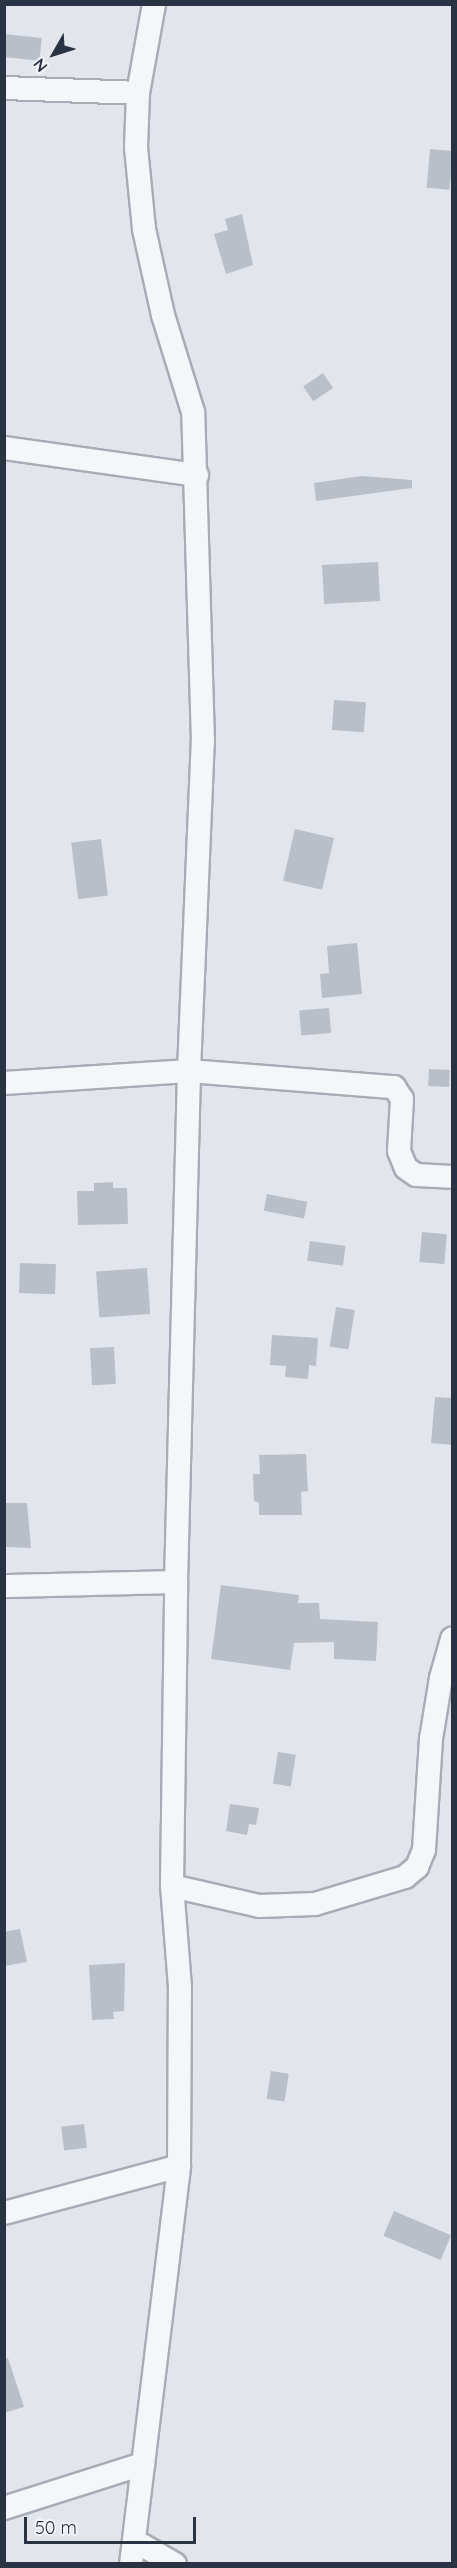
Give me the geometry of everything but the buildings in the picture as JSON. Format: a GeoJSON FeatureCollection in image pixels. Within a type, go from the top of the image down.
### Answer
{"type":"FeatureCollection","features":[{"type":"Feature","properties":{"kind":"street"},"geometry":{"type":"LineString","coordinates":[[154,4],[138,93],[136,147],[144,229],[163,315],[193,412],[197,475],[203,741],[189,1071],[176,1582],[172,1886],[180,1987],[179,2166],[133,2552],[175,2564]]}},
{"type":"Feature","properties":{"kind":"street"},"geometry":{"type":"LineString","coordinates":[[4,88],[138,93]]}},
{"type":"Feature","properties":{"kind":"street"},"geometry":{"type":"LineString","coordinates":[[4,448],[197,475]]}},
{"type":"Feature","properties":{"kind":"street"},"geometry":{"type":"LineString","coordinates":[[4,1083],[189,1071],[394,1087],[402,1099],[399,1151],[406,1168],[416,1174],[453,1177]]}},
{"type":"Feature","properties":{"kind":"street"},"geometry":{"type":"LineString","coordinates":[[4,1586],[176,1582]]}},
{"type":"Feature","properties":{"kind":"street"},"geometry":{"type":"LineString","coordinates":[[172,1886],[259,1906],[315,1905],[405,1877],[417,1867],[424,1850],[431,1739],[441,1678],[453,1639]]}},
{"type":"Feature","properties":{"kind":"street"},"geometry":{"type":"LineString","coordinates":[[4,2213],[179,2166]]}},
{"type":"Feature","properties":{"kind":"street"},"geometry":{"type":"LineString","coordinates":[[4,2508],[143,2464]]}}]}
